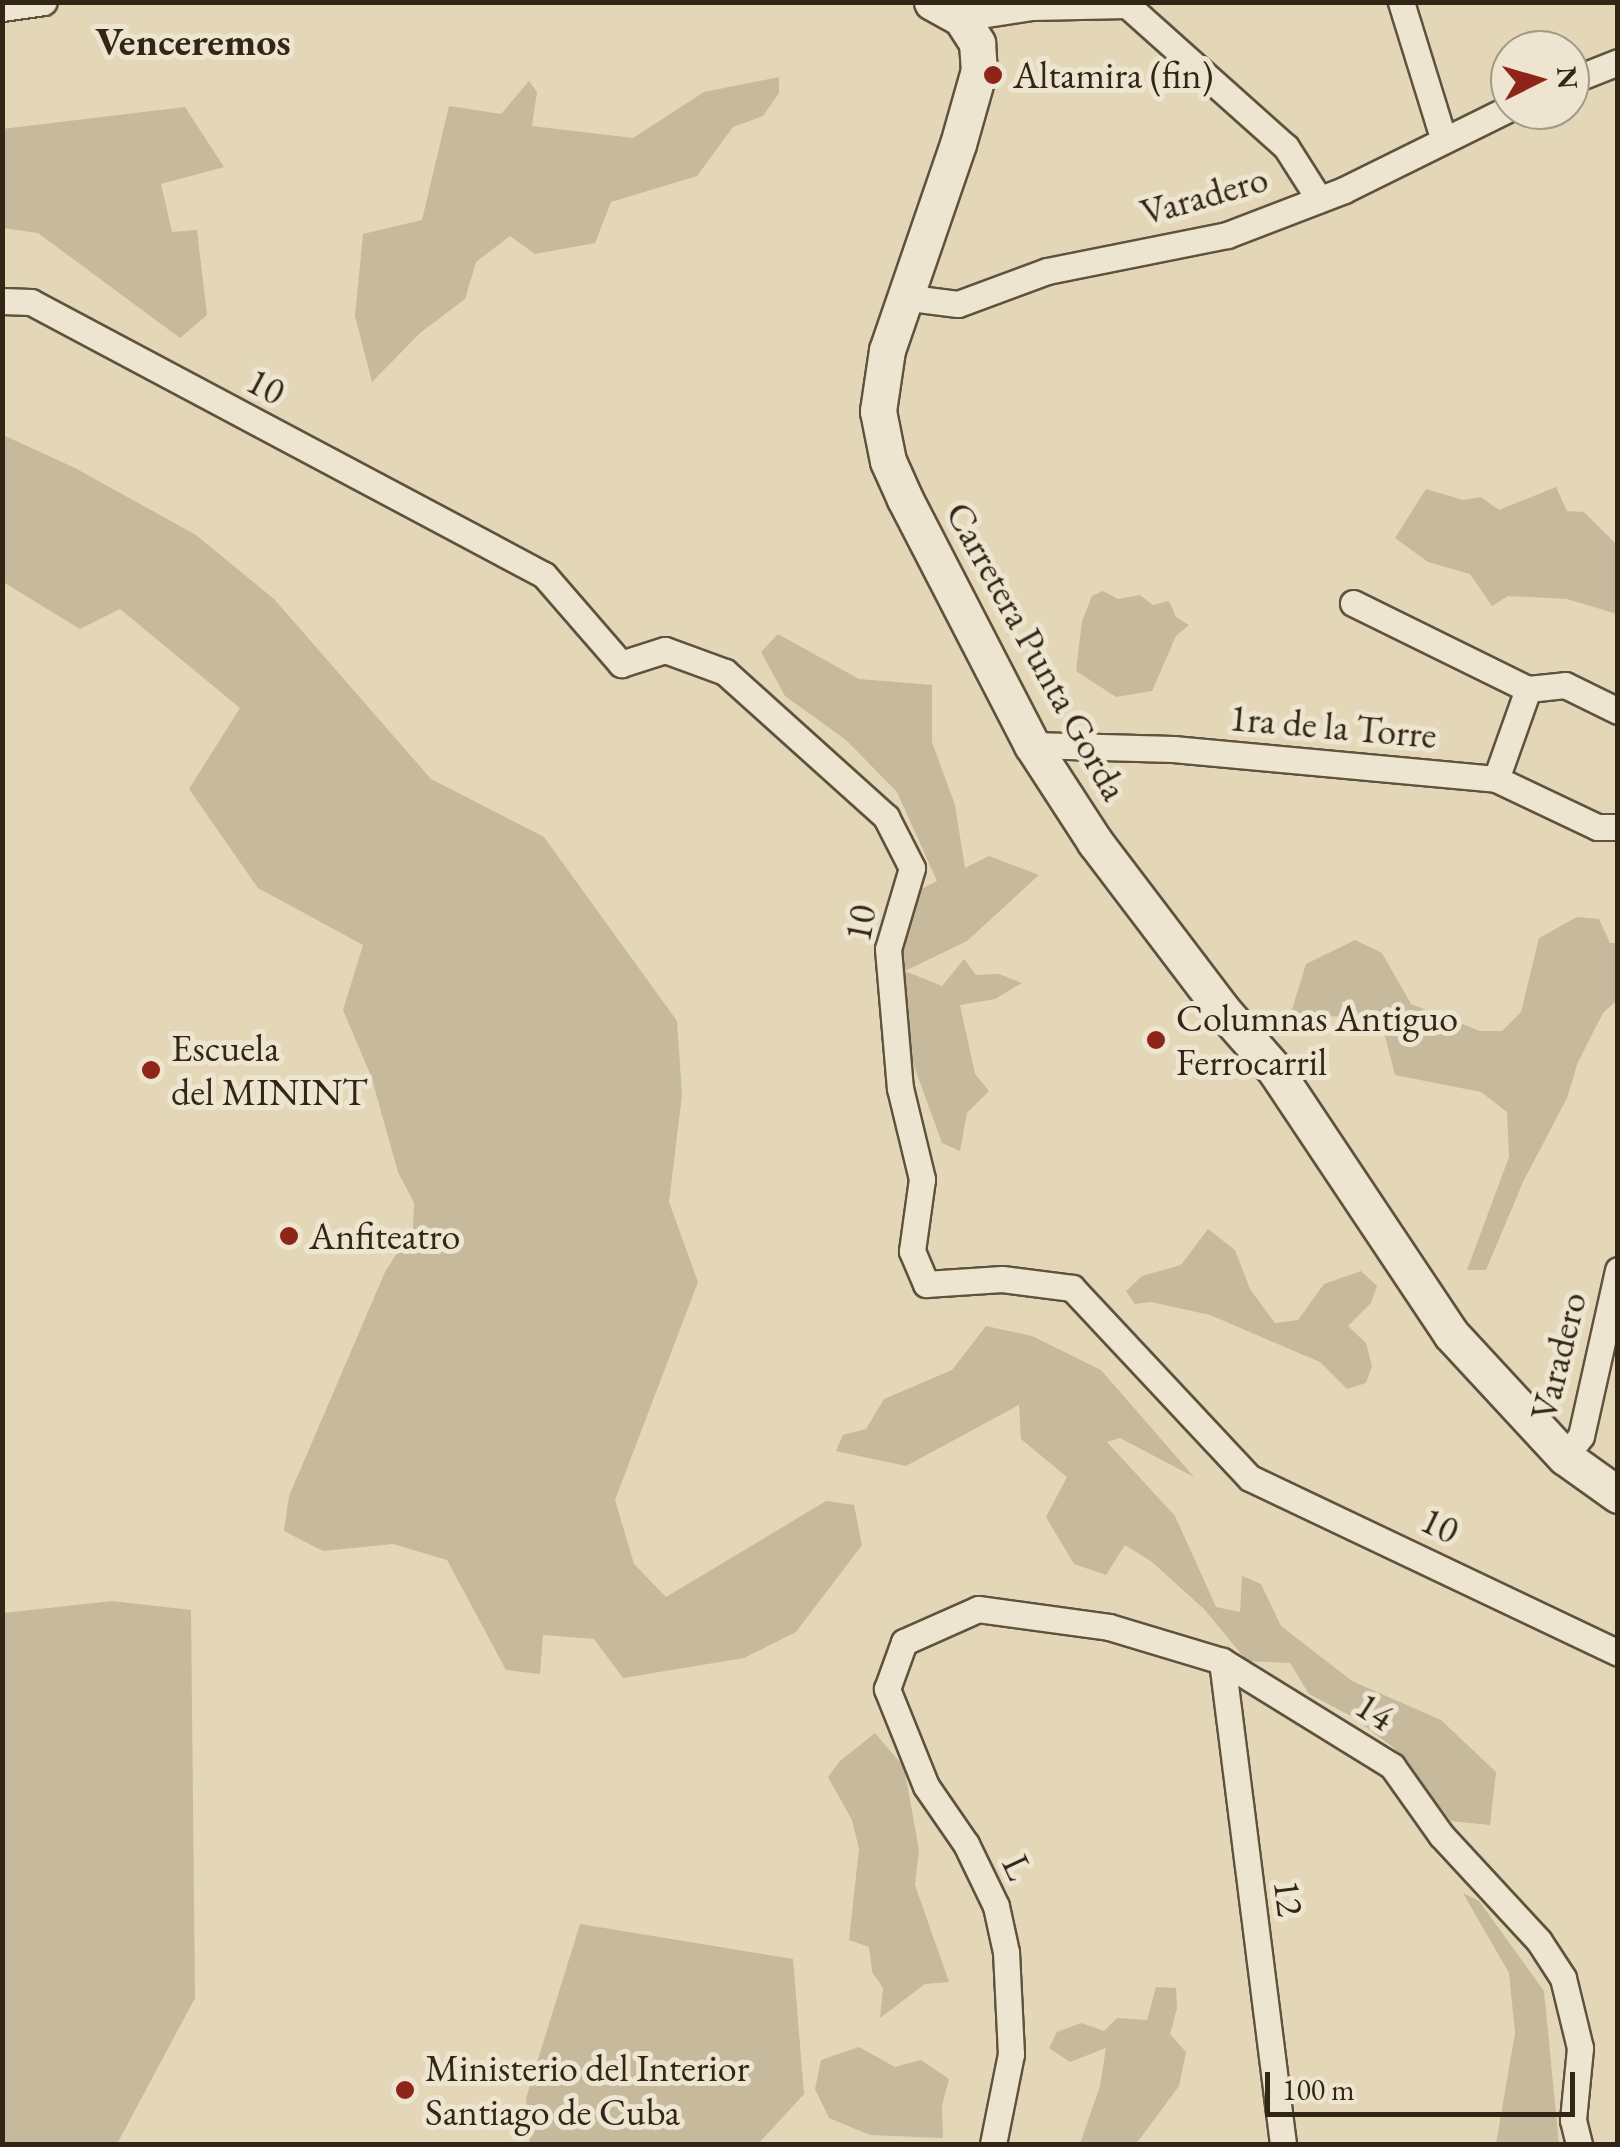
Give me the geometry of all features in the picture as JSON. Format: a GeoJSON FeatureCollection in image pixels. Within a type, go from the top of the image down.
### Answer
{"type":"FeatureCollection","features":[{"type":"Feature","properties":{"kind":"main road","name":"Carretera Punta Gorda"},"geometry":{"type":"LineString","coordinates":[[946,10],[977,44],[978,70],[958,144],[887,350],[878,411],[888,461],[1032,744],[1095,842],[1225,1013],[1275,1070],[1451,1334],[1565,1457],[1618,1496]]}},
{"type":"Feature","properties":{"kind":"street"},"geometry":{"type":"LineString","coordinates":[[2,8],[44,2]]}},
{"type":"Feature","properties":{"kind":"street"},"geometry":{"type":"LineString","coordinates":[[1401,2],[1443,138]]}},
{"type":"Feature","properties":{"kind":"street"},"geometry":{"type":"LineString","coordinates":[[946,10],[1127,4],[1286,148],[1319,199]]}},
{"type":"Feature","properties":{"kind":"street"},"geometry":{"type":"LineString","coordinates":[[1590,73],[1618,62]]}},
{"type":"Feature","properties":{"kind":"street","name":"Varadero"},"geometry":{"type":"LineString","coordinates":[[904,298],[958,304],[1046,271],[1227,234],[1319,199],[1490,117]]}},
{"type":"Feature","properties":{"kind":"street","name":"10"},"geometry":{"type":"LineString","coordinates":[[2,300],[31,302],[544,575],[621,664],[664,650],[725,672],[886,817],[912,868],[888,948],[900,1088],[922,1179],[912,1251],[926,1284],[1002,1280],[1072,1288],[1250,1478],[1618,1653]]}},
{"type":"Feature","properties":{"kind":"street"},"geometry":{"type":"LineString","coordinates":[[1352,602],[1528,688],[1565,685],[1618,711]]}},
{"type":"Feature","properties":{"kind":"street"},"geometry":{"type":"LineString","coordinates":[[1496,779],[1528,688]]}},
{"type":"Feature","properties":{"kind":"street","name":"1ra de la Torre"},"geometry":{"type":"LineString","coordinates":[[1032,744],[1173,749],[1496,779],[1597,827],[1618,827]]}},
{"type":"Feature","properties":{"kind":"street","name":"Varadero"},"geometry":{"type":"LineString","coordinates":[[1565,1457],[1581,1436],[1618,1270]]}},
{"type":"Feature","properties":{"kind":"street","name":"14"},"geometry":{"type":"LineString","coordinates":[[904,1642],[978,1609],[1108,1627],[1222,1661],[1392,1766],[1441,1835],[1539,1941],[1563,1978],[1580,2048],[1574,2120],[1579,2144]]}},
{"type":"Feature","properties":{"kind":"street","name":"L"},"geometry":{"type":"LineString","coordinates":[[904,1642],[888,1689],[926,1786],[966,1844],[996,1906],[1006,1952],[1011,2054],[993,2144]]}},
{"type":"Feature","properties":{"kind":"street","name":"12"},"geometry":{"type":"LineString","coordinates":[[1222,1661],[1284,2144]]}},
{"type":"Feature","properties":{"kind":"shaded area"},"geometry":{"type":"Polygon","coordinates":[[[779,77],[779,93],[763,116],[733,127],[697,176],[611,202],[595,243],[535,254],[510,236],[476,262],[465,299],[420,333],[372,382],[355,316],[363,234],[422,220],[449,106],[501,114],[529,81],[537,92],[532,126],[633,138],[704,92],[779,77]]]}},
{"type":"Feature","properties":{"kind":"shaded area"},"geometry":{"type":"Polygon","coordinates":[[[185,107],[224,167],[161,184],[172,232],[197,230],[207,315],[180,338],[38,233],[3,228],[2,129],[185,107]]]}},
{"type":"Feature","properties":{"kind":"shaded area"},"geometry":{"type":"Polygon","coordinates":[[[3,435],[75,468],[196,535],[274,599],[431,779],[544,837],[677,1021],[682,1095],[669,1202],[698,1282],[615,1500],[634,1564],[666,1597],[826,1501],[854,1505],[862,1545],[796,1632],[744,1658],[623,1678],[594,1639],[543,1635],[540,1674],[506,1670],[447,1560],[393,1544],[323,1551],[284,1531],[289,1496],[385,1272],[413,1228],[414,1203],[398,1172],[371,1076],[343,1010],[363,945],[258,888],[189,789],[240,708],[120,609],[80,629],[3,582],[3,435]]]}},
{"type":"Feature","properties":{"kind":"shaded area"},"geometry":{"type":"Polygon","coordinates":[[[1556,487],[1567,511],[1584,512],[1617,545],[1617,614],[1567,599],[1508,596],[1492,606],[1470,574],[1428,562],[1395,538],[1426,489],[1463,500],[1481,497],[1499,510],[1556,487]]]}},
{"type":"Feature","properties":{"kind":"shaded area"},"geometry":{"type":"Polygon","coordinates":[[[1103,591],[1118,599],[1140,595],[1153,605],[1169,601],[1176,617],[1189,625],[1176,636],[1152,691],[1116,697],[1076,671],[1082,621],[1092,596],[1103,591]]]}},
{"type":"Feature","properties":{"kind":"shaded area"},"geometry":{"type":"Polygon","coordinates":[[[778,634],[859,679],[932,685],[932,742],[955,805],[965,868],[989,856],[1039,875],[967,941],[905,971],[942,986],[964,959],[976,975],[999,974],[1022,983],[995,999],[960,1005],[975,1074],[989,1091],[967,1113],[960,1151],[942,1143],[909,1052],[894,976],[917,891],[937,881],[897,792],[846,740],[785,696],[761,652],[778,634]]]}},
{"type":"Feature","properties":{"kind":"shaded area"},"geometry":{"type":"Polygon","coordinates":[[[1577,917],[1599,919],[1610,943],[1617,943],[1617,1000],[1603,1013],[1578,1062],[1567,1098],[1523,1182],[1486,1270],[1467,1270],[1509,1157],[1507,1112],[1481,1092],[1395,1075],[1380,1017],[1290,1016],[1306,964],[1355,940],[1382,953],[1411,1004],[1480,1031],[1502,1031],[1521,1012],[1539,938],[1577,917]]]}},
{"type":"Feature","properties":{"kind":"shaded area"},"geometry":{"type":"Polygon","coordinates":[[[1208,1229],[1235,1250],[1250,1289],[1275,1323],[1298,1320],[1324,1284],[1361,1271],[1377,1286],[1371,1303],[1348,1326],[1366,1343],[1372,1366],[1366,1383],[1347,1389],[1320,1362],[1210,1315],[1151,1302],[1135,1304],[1126,1291],[1142,1276],[1181,1265],[1208,1229]]]}},
{"type":"Feature","properties":{"kind":"shaded area"},"geometry":{"type":"Polygon","coordinates":[[[986,1326],[1032,1336],[1101,1370],[1194,1477],[1120,1438],[1107,1442],[1175,1516],[1216,1607],[1240,1612],[1242,1576],[1261,1584],[1281,1626],[1352,1681],[1441,1720],[1496,1772],[1490,1825],[1451,1821],[1394,1748],[1351,1716],[1309,1694],[1290,1663],[1247,1661],[1204,1609],[1152,1562],[1125,1545],[1106,1575],[1074,1564],[1046,1517],[1067,1477],[1021,1439],[1019,1405],[906,1466],[836,1451],[843,1435],[866,1429],[884,1399],[952,1370],[986,1326]]]}},
{"type":"Feature","properties":{"kind":"shaded area"},"geometry":{"type":"Polygon","coordinates":[[[112,1601],[191,1610],[195,1998],[117,2144],[3,2144],[3,1613],[112,1601]]]}},
{"type":"Feature","properties":{"kind":"shaded area"},"geometry":{"type":"Polygon","coordinates":[[[875,1733],[904,1767],[919,1850],[915,1885],[949,1982],[925,1984],[880,2018],[883,1988],[872,1972],[869,1947],[849,1940],[859,1849],[852,1820],[828,1777],[840,1761],[875,1733]]]}},
{"type":"Feature","properties":{"kind":"shaded area"},"geometry":{"type":"Polygon","coordinates":[[[1463,1893],[1479,1901],[1544,1991],[1559,2144],[1496,2144],[1515,2033],[1509,1973],[1463,1893]]]}},
{"type":"Feature","properties":{"kind":"shaded area"},"geometry":{"type":"Polygon","coordinates":[[[580,1924],[793,1959],[804,2094],[758,2144],[530,2144],[526,2098],[580,1924]]]}},
{"type":"Feature","properties":{"kind":"shaded area"},"geometry":{"type":"Polygon","coordinates":[[[1156,1987],[1176,1988],[1177,2008],[1170,2034],[1186,2052],[1179,2086],[1136,2144],[1080,2144],[1100,2086],[1106,2048],[1070,2062],[1049,2048],[1057,2032],[1081,2023],[1104,2031],[1117,2018],[1147,2020],[1156,1987]]]}},
{"type":"Feature","properties":{"kind":"shaded area"},"geometry":{"type":"Polygon","coordinates":[[[859,2047],[895,2067],[921,2060],[949,2079],[942,2105],[943,2138],[870,2135],[829,2118],[815,2089],[821,2060],[859,2047]]]}},
{"type":"Feature","properties":{"kind":"place","name":"Altamira (fin)"},"geometry":{"type":"Point","coordinates":[993,75]}},
{"type":"Feature","properties":{"kind":"place","name":"Columnas Antiguo Ferrocarril"},"geometry":{"type":"Point","coordinates":[1156,1040]}},
{"type":"Feature","properties":{"kind":"place","name":"Escuela del MININT"},"geometry":{"type":"Point","coordinates":[151,1070]}},
{"type":"Feature","properties":{"kind":"place","name":"Anfiteatro"},"geometry":{"type":"Point","coordinates":[289,1236]}},
{"type":"Feature","properties":{"kind":"place","name":"Ministerio del Interior Santiago de Cuba"},"geometry":{"type":"Point","coordinates":[405,2090]}},
{"type":"Feature","properties":{"kind":"district","name":"Venceremos"},"geometry":{"type":"Point","coordinates":[193,41]}}]}
